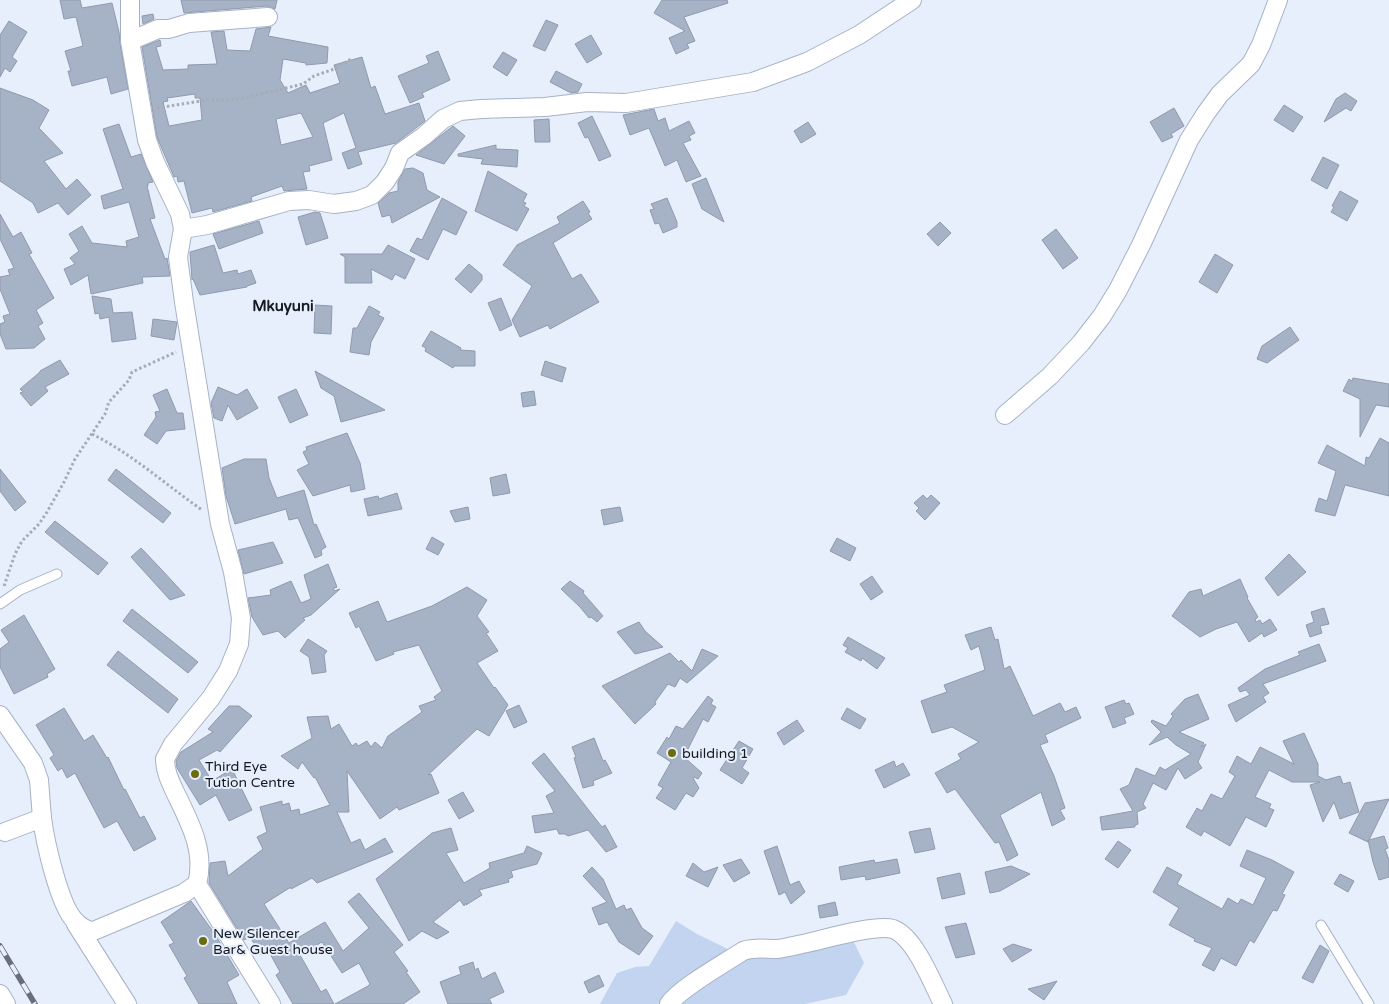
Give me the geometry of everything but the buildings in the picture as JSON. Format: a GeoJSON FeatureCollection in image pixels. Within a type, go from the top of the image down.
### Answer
{"type":"FeatureCollection","features":[{"type":"Feature","properties":{"kind":"street"},"geometry":{"type":"LineString","coordinates":[[130,0],[130,41],[141,111],[155,162],[180,214],[183,229],[178,257],[192,352],[220,524],[241,618],[239,644],[228,670],[211,698],[173,744],[165,759],[168,776],[192,828],[198,847],[200,866],[197,884],[270,1004]]}},
{"type":"Feature","properties":{"kind":"street"},"geometry":{"type":"LineString","coordinates":[[183,229],[207,225],[289,201],[309,200],[334,204],[356,201],[372,195],[385,182],[394,168],[400,153],[424,136],[443,119],[460,111],[545,107],[587,102],[626,103],[753,82],[807,62],[860,35],[912,0]]}},
{"type":"Feature","properties":{"kind":"street"},"geometry":{"type":"LineString","coordinates":[[1005,415],[1050,376],[1081,343],[1102,316],[1118,290],[1141,245],[1189,140],[1220,94],[1251,64],[1278,0]]}},
{"type":"Feature","properties":{"kind":"street"},"geometry":{"type":"LineString","coordinates":[[130,41],[158,30],[189,23],[268,17]]}},
{"type":"Feature","properties":{"kind":"street"},"geometry":{"type":"LineString","coordinates":[[0,715],[33,763],[39,780],[46,841],[64,904],[127,1004]]}},
{"type":"Feature","properties":{"kind":"street"},"geometry":{"type":"LineString","coordinates":[[5,832],[42,818]]}},
{"type":"Feature","properties":{"kind":"street"},"geometry":{"type":"LineString","coordinates":[[74,921],[91,932],[184,893],[197,884]]}},
{"type":"Feature","properties":{"kind":"street"},"geometry":{"type":"LineString","coordinates":[[669,1004],[672,999],[743,951],[752,948],[777,949],[845,934],[886,928],[894,929],[903,935],[914,949],[943,1004]]}},
{"type":"Feature","properties":{"kind":"street"},"geometry":{"type":"LineString","coordinates":[[0,994],[6,1004]]}},
{"type":"Feature","properties":{"kind":"lane"},"geometry":{"type":"LineString","coordinates":[[0,604],[20,590],[57,574]]}},
{"type":"Feature","properties":{"kind":"lane"},"geometry":{"type":"LineString","coordinates":[[1321,925],[1370,1004]]}},
{"type":"Feature","properties":{"kind":"path"},"geometry":{"type":"LineString","coordinates":[[141,111],[207,100],[244,98],[288,88],[303,84],[314,76],[334,69],[350,58]]}},
{"type":"Feature","properties":{"kind":"path"},"geometry":{"type":"LineString","coordinates":[[2,590],[15,554],[22,541],[39,524],[47,512],[75,459],[105,414],[109,402],[129,380],[132,372],[178,351],[192,352]]}},
{"type":"Feature","properties":{"kind":"path"},"geometry":{"type":"LineString","coordinates":[[92,434],[129,456],[220,524]]}},
{"type":"Feature","properties":{"kind":"shaded area"},"geometry":{"type":"Polygon","coordinates":[[[676,921],[697,934],[738,954],[851,936],[864,963],[846,995],[805,1004],[600,1004],[617,973],[635,967],[649,966],[676,921]]]}},
{"type":"Feature","properties":{"kind":"railway"},"geometry":{"type":"LineString","coordinates":[[0,946],[35,1004]]}},
{"type":"Feature","properties":{"kind":"place","name":"building 1"},"geometry":{"type":"Point","coordinates":[672,753]}},
{"type":"Feature","properties":{"kind":"place","name":"Third Eye Tution Centre"},"geometry":{"type":"Point","coordinates":[195,774]}},
{"type":"Feature","properties":{"kind":"place","name":"New Silencer Bar& Guest house"},"geometry":{"type":"Point","coordinates":[203,941]}},
{"type":"Feature","properties":{"kind":"district","name":"Mkuyuni"},"geometry":{"type":"Point","coordinates":[283,306]}}]}
